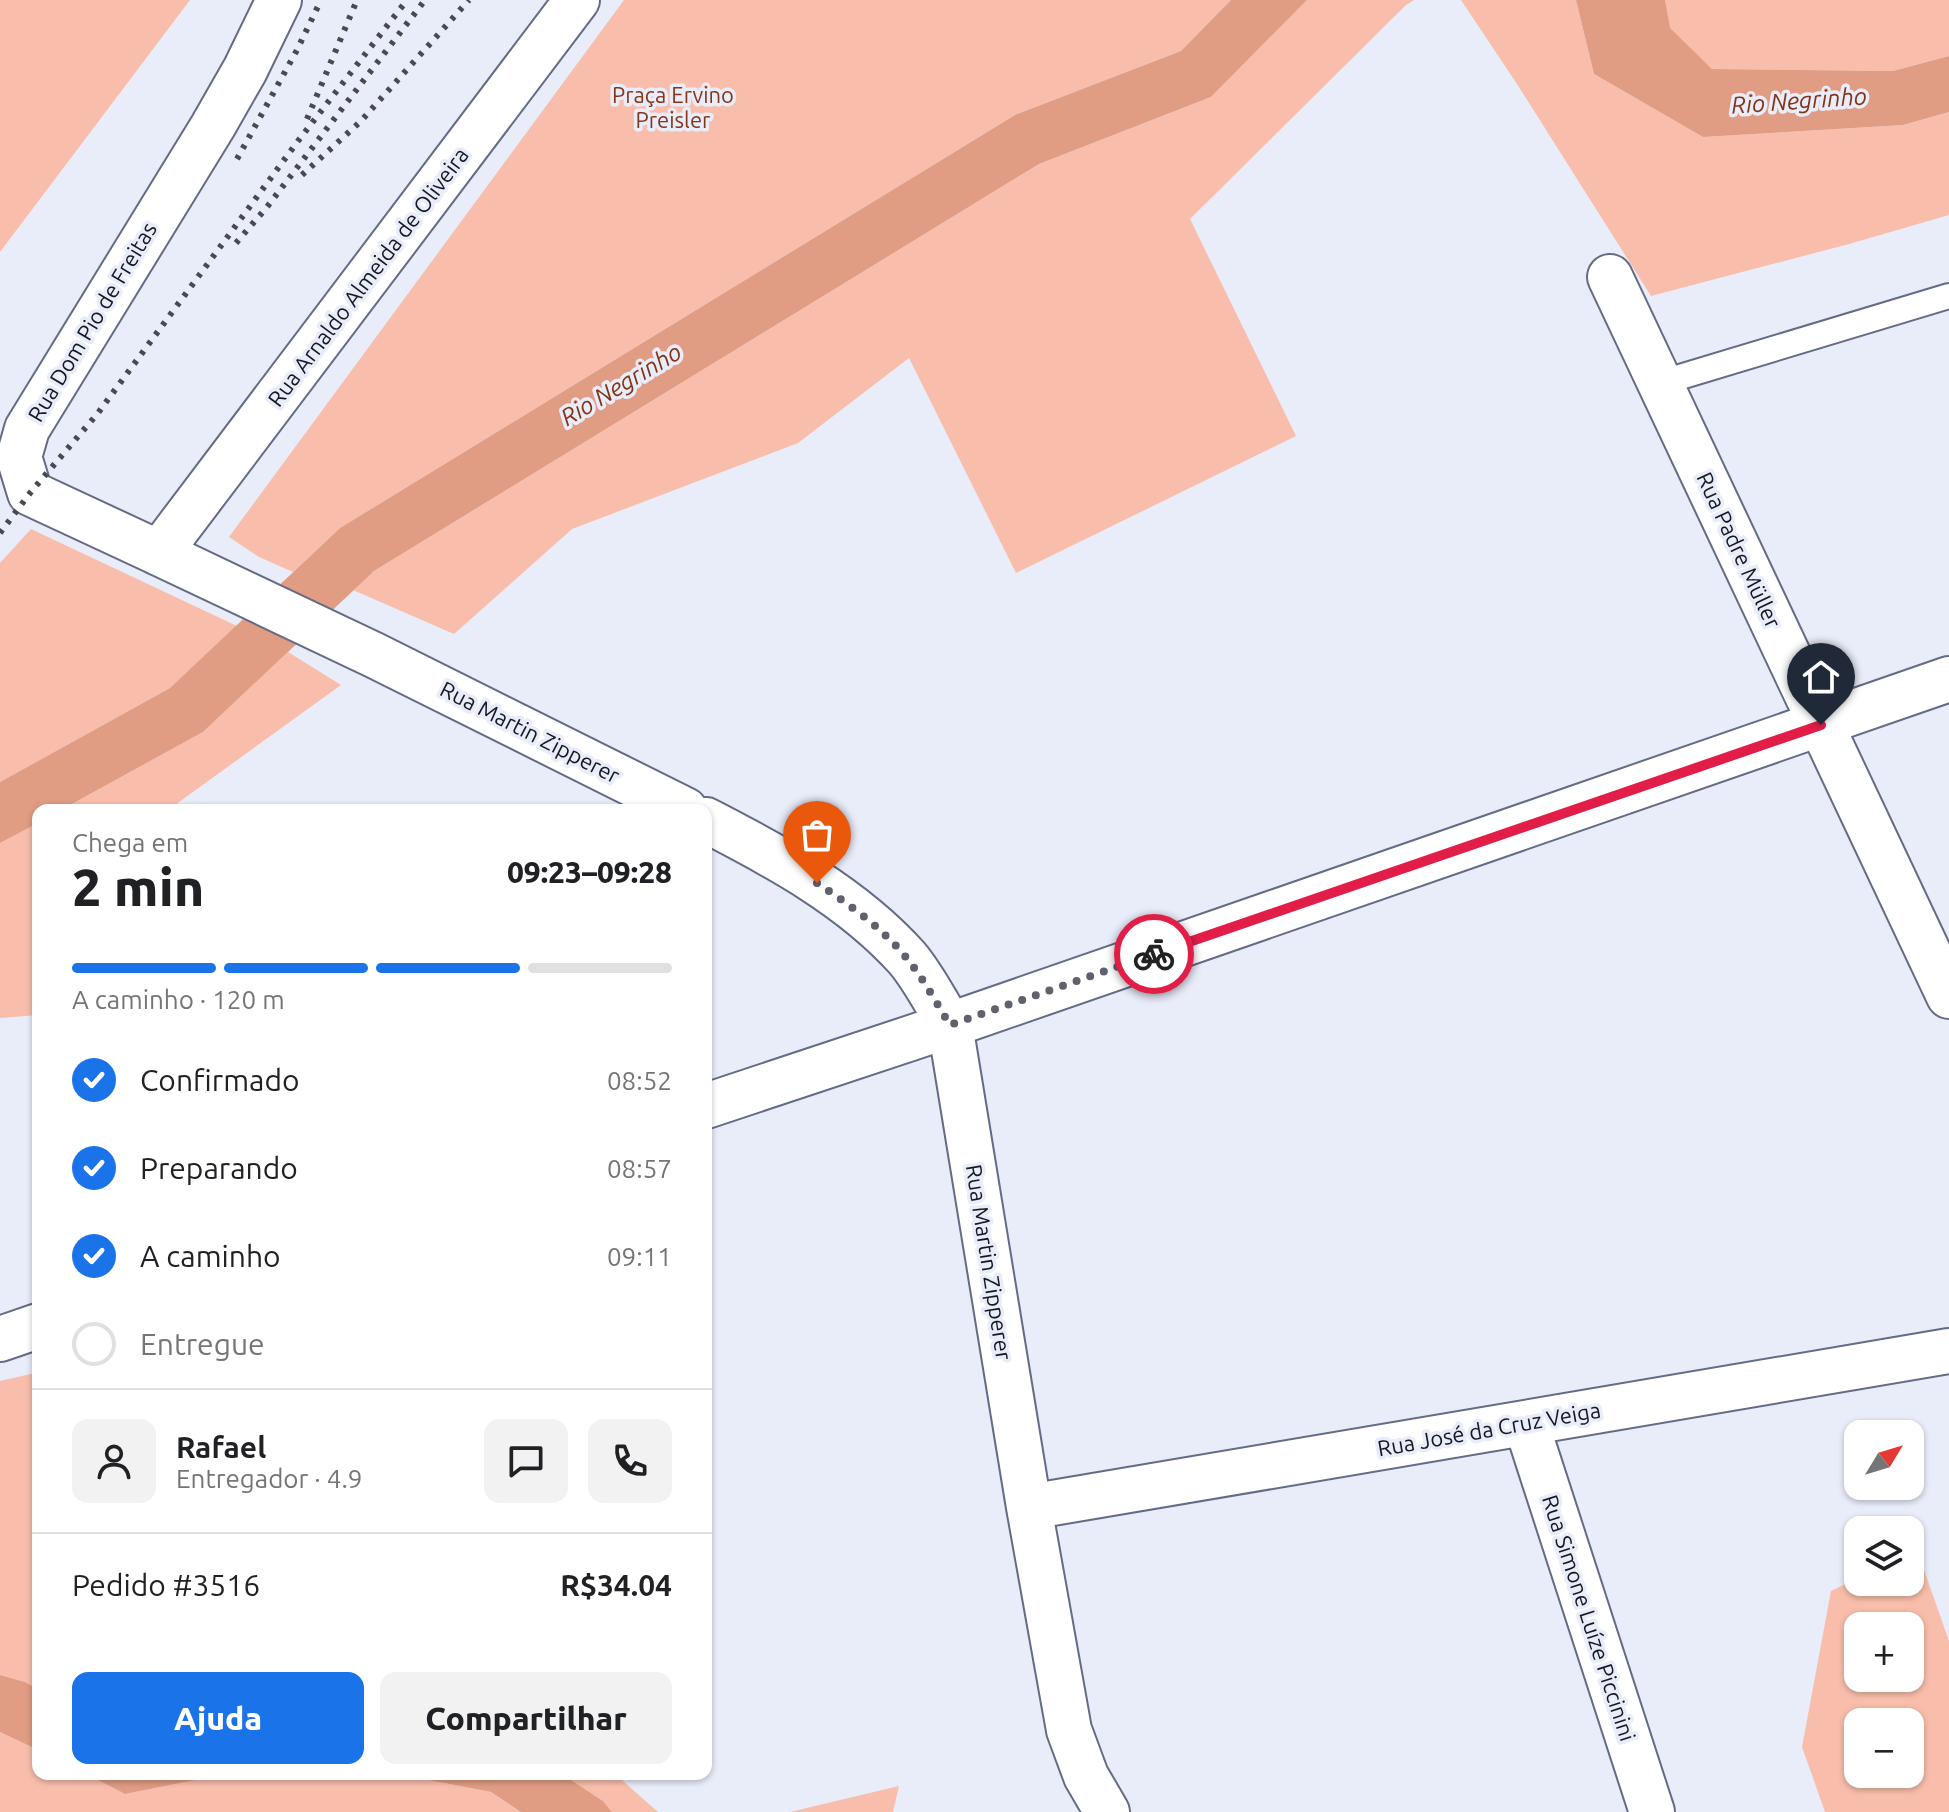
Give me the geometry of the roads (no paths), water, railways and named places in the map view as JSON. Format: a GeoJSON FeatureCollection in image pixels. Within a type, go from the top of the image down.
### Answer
{"type":"FeatureCollection","features":[{"type":"Feature","properties":{"kind":"street","name":"Rua Dom Pio de Freitas"},"geometry":{"type":"LineString","coordinates":[[237,590],[30,493],[19,457],[27,429],[213,126],[279,0]]}},
{"type":"Feature","properties":{"kind":"street","name":"Rua Arnaldo Almeida de Oliveira"},"geometry":{"type":"LineString","coordinates":[[159,553],[577,0]]}},
{"type":"Feature","properties":{"kind":"street","name":"Rua Padre Müller"},"geometry":{"type":"LineString","coordinates":[[1610,277],[1949,996]]}},
{"type":"Feature","properties":{"kind":"street","name":"Rua Martin Zipperer"},"geometry":{"type":"LineString","coordinates":[[237,590],[673,804]]}},
{"type":"Feature","properties":{"kind":"street"},"geometry":{"type":"LineString","coordinates":[[712,1104],[950,1025],[1949,679]]}},
{"type":"Feature","properties":{"kind":"street","name":"Rua Martin Zipperer"},"geometry":{"type":"LineString","coordinates":[[712,823],[793,867],[875,926],[909,960],[950,1025],[1069,1730],[1086,1776],[1107,1812]]}},
{"type":"Feature","properties":{"kind":"street"},"geometry":{"type":"LineString","coordinates":[[0,1339],[32,1328]]}},
{"type":"Feature","properties":{"kind":"street","name":"Rua José da Cruz Veiga"},"geometry":{"type":"LineString","coordinates":[[1029,1507],[1949,1351]]}},
{"type":"Feature","properties":{"kind":"street","name":"Rua Simone Luíze Piccinini"},"geometry":{"type":"LineString","coordinates":[[1526,1423],[1652,1812]]}},
{"type":"Feature","properties":{"kind":"lane"},"geometry":{"type":"LineString","coordinates":[[1660,383],[1949,296]]}},
{"type":"Feature","properties":{"kind":"water","name":"Rio Negrinho"},"geometry":{"type":"Polygon","coordinates":[[[1231,0],[1307,0],[1211,97],[1039,164],[374,571],[203,732],[72,804],[32,804],[32,826],[0,843],[0,782],[170,688],[340,528],[1015,115],[1181,51],[1231,0]]]}},
{"type":"Feature","properties":{"kind":"water","name":"Rio Negrinho"},"geometry":{"type":"Polygon","coordinates":[[[1576,0],[1665,0],[1670,28],[1712,69],[1893,71],[1949,56],[1949,112],[1903,125],[1703,137],[1594,74],[1576,0]]]}},
{"type":"Feature","properties":{"kind":"water"},"geometry":{"type":"Polygon","coordinates":[[[0,1675],[32,1686],[32,1747],[0,1732],[0,1675]]]}},
{"type":"Feature","properties":{"kind":"water"},"geometry":{"type":"Polygon","coordinates":[[[98,1780],[196,1780],[125,1794],[98,1780]]]}},
{"type":"Feature","properties":{"kind":"water"},"geometry":{"type":"Polygon","coordinates":[[[428,1780],[571,1780],[603,1801],[612,1812],[521,1812],[491,1792],[428,1780]]]}},
{"type":"Feature","properties":{"kind":"railway"},"geometry":{"type":"LineString","coordinates":[[237,159],[321,0]]}},
{"type":"Feature","properties":{"kind":"railway"},"geometry":{"type":"LineString","coordinates":[[307,119],[357,0]]}},
{"type":"Feature","properties":{"kind":"railway"},"geometry":{"type":"LineString","coordinates":[[0,533],[98,413],[298,141],[407,0]]}},
{"type":"Feature","properties":{"kind":"railway"},"geometry":{"type":"LineString","coordinates":[[236,243],[425,0]]}},
{"type":"Feature","properties":{"kind":"railway"},"geometry":{"type":"LineString","coordinates":[[302,175],[361,121],[469,0]]}},
{"type":"Feature","properties":{"kind":"park label","name":"Praça Ervino Preisler"},"geometry":{"type":"Point","coordinates":[673,108]}}]}
